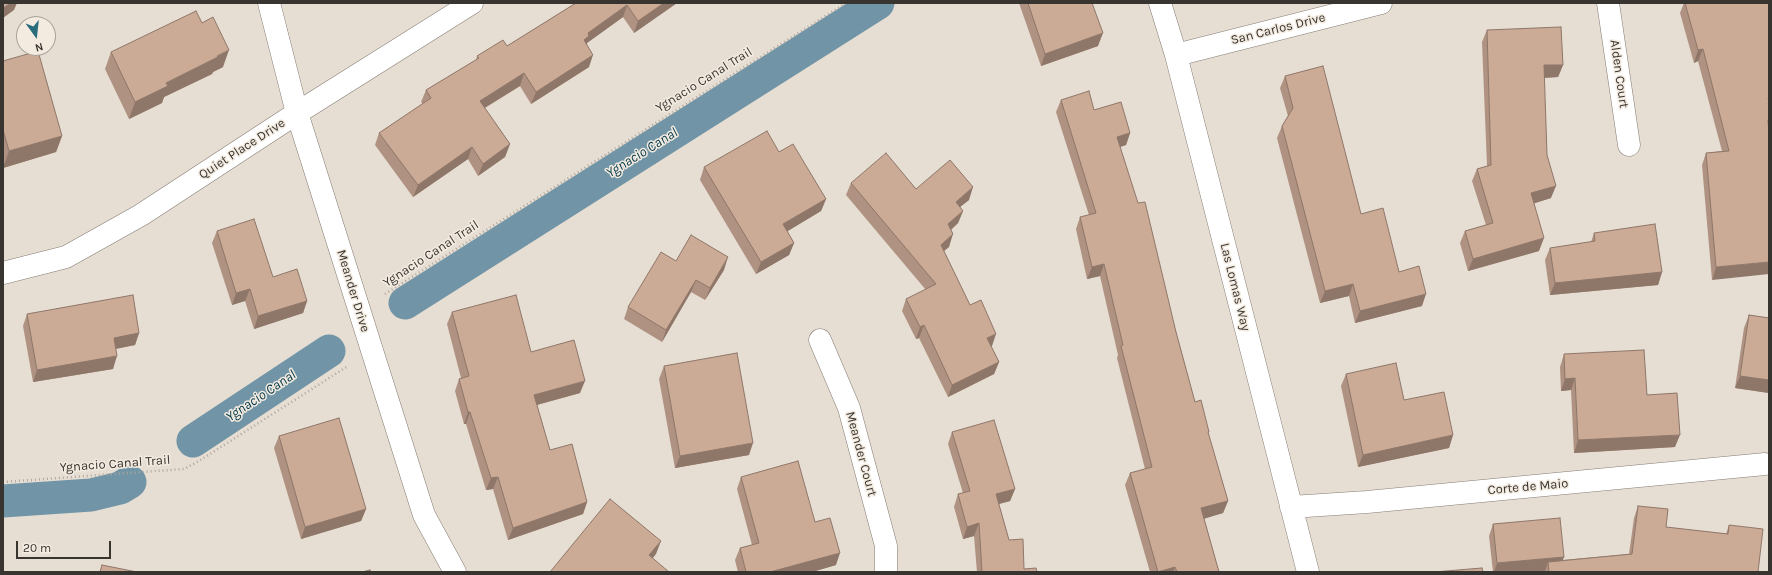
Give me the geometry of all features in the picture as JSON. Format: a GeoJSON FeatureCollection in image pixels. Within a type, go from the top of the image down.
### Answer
{"type":"FeatureCollection","features":[{"type":"Feature","properties":{"kind":"street","name":"Meander Drive"},"geometry":{"type":"LineString","coordinates":[[269,3],[297,113],[424,514],[454,572]]}},
{"type":"Feature","properties":{"kind":"street","name":"Quiet Place Drive"},"geometry":{"type":"LineString","coordinates":[[3,273],[66,257],[141,215],[297,113],[472,3]]}},
{"type":"Feature","properties":{"kind":"street","name":"Las Lomas Way"},"geometry":{"type":"LineString","coordinates":[[1160,3],[1176,55],[1308,572]]}},
{"type":"Feature","properties":{"kind":"street","name":"San Carlos Drive"},"geometry":{"type":"LineString","coordinates":[[1176,55],[1381,3]]}},
{"type":"Feature","properties":{"kind":"street","name":"Alden Court"},"geometry":{"type":"LineString","coordinates":[[1608,3],[1629,145]]}},
{"type":"Feature","properties":{"kind":"street","name":"Meander Court"},"geometry":{"type":"LineString","coordinates":[[820,340],[849,408],[886,546],[886,572]]}},
{"type":"Feature","properties":{"kind":"street","name":"Corte de Maio"},"geometry":{"type":"LineString","coordinates":[[1291,507],[1367,502],[1765,464]]}},
{"type":"Feature","properties":{"kind":"path","name":"Ygnacio Canal Trail"},"geometry":{"type":"LineString","coordinates":[[386,300],[384,294],[388,291],[846,3]]}},
{"type":"Feature","properties":{"kind":"path","name":"Ygnacio Canal Trail"},"geometry":{"type":"LineString","coordinates":[[3,482],[184,469],[199,461],[371,350]]}},
{"type":"Feature","properties":{"kind":"building"},"geometry":{"type":"Polygon","coordinates":[[[3,3],[11,3],[3,8],[3,3]]]}},
{"type":"Feature","properties":{"kind":"building"},"geometry":{"type":"Polygon","coordinates":[[[576,3],[664,3],[638,21],[627,5],[588,33],[589,36],[584,40],[593,55],[536,92],[524,73],[480,101],[510,144],[483,164],[472,147],[418,185],[379,133],[431,98],[426,90],[479,58],[477,56],[503,40],[507,46],[576,3]]]}},
{"type":"Feature","properties":{"kind":"building"},"geometry":{"type":"Polygon","coordinates":[[[1028,3],[1092,3],[1103,33],[1045,54],[1028,3]]]}},
{"type":"Feature","properties":{"kind":"building"},"geometry":{"type":"Polygon","coordinates":[[[1685,3],[1769,3],[1769,262],[1716,267],[1706,153],[1729,151],[1703,49],[1698,50],[1685,3]]]}},
{"type":"Feature","properties":{"kind":"building"},"geometry":{"type":"Polygon","coordinates":[[[196,11],[202,23],[213,17],[229,50],[166,83],[168,86],[135,102],[111,52],[196,11]]]}},
{"type":"Feature","properties":{"kind":"building"},"geometry":{"type":"Polygon","coordinates":[[[1561,27],[1563,65],[1544,65],[1547,155],[1556,186],[1531,193],[1544,238],[1473,259],[1465,231],[1493,223],[1477,169],[1491,165],[1487,30],[1561,27]]]}},
{"type":"Feature","properties":{"kind":"building"},"geometry":{"type":"Polygon","coordinates":[[[20,56],[39,56],[62,136],[9,151],[3,130],[3,61],[20,56]]]}},
{"type":"Feature","properties":{"kind":"building"},"geometry":{"type":"Polygon","coordinates":[[[1323,66],[1361,214],[1383,208],[1399,272],[1419,266],[1426,294],[1360,311],[1353,284],[1325,291],[1282,126],[1293,108],[1285,76],[1323,66]]]}},
{"type":"Feature","properties":{"kind":"building"},"geometry":{"type":"Polygon","coordinates":[[[1089,91],[1094,110],[1121,102],[1130,133],[1117,137],[1138,203],[1145,202],[1176,332],[1195,402],[1201,400],[1208,432],[1228,501],[1201,508],[1219,572],[1177,572],[1175,567],[1158,572],[1130,473],[1152,467],[1121,346],[1123,345],[1104,264],[1092,267],[1080,217],[1096,213],[1061,100],[1089,91]]]}},
{"type":"Feature","properties":{"kind":"building"},"geometry":{"type":"Polygon","coordinates":[[[767,131],[779,152],[793,144],[826,199],[783,224],[794,243],[761,262],[704,167],[767,131]]]}},
{"type":"Feature","properties":{"kind":"building"},"geometry":{"type":"Polygon","coordinates":[[[886,153],[916,189],[950,160],[973,187],[956,202],[963,211],[948,224],[953,234],[941,245],[970,305],[981,300],[996,334],[987,338],[999,362],[952,385],[924,325],[920,327],[906,299],[936,284],[851,183],[886,153]]]}},
{"type":"Feature","properties":{"kind":"building"},"geometry":{"type":"Polygon","coordinates":[[[254,219],[273,277],[297,269],[307,301],[258,316],[250,289],[236,293],[217,231],[254,219]]]}},
{"type":"Feature","properties":{"kind":"building"},"geometry":{"type":"Polygon","coordinates":[[[1655,224],[1662,272],[1555,283],[1550,248],[1595,241],[1594,233],[1655,224]]]}},
{"type":"Feature","properties":{"kind":"building"},"geometry":{"type":"Polygon","coordinates":[[[691,235],[728,257],[710,288],[696,280],[666,330],[628,307],[661,252],[676,261],[691,235]]]}},
{"type":"Feature","properties":{"kind":"building"},"geometry":{"type":"Polygon","coordinates":[[[133,295],[139,333],[114,338],[117,356],[37,370],[27,314],[133,295]]]}},
{"type":"Feature","properties":{"kind":"building"},"geometry":{"type":"Polygon","coordinates":[[[516,295],[531,352],[574,340],[585,381],[534,395],[550,450],[572,444],[587,502],[513,528],[498,477],[491,478],[470,412],[468,412],[459,379],[469,376],[452,312],[516,295]]]}},
{"type":"Feature","properties":{"kind":"building"},"geometry":{"type":"Polygon","coordinates":[[[1749,315],[1769,318],[1769,380],[1740,376],[1749,315]]]}},
{"type":"Feature","properties":{"kind":"building"},"geometry":{"type":"Polygon","coordinates":[[[1644,350],[1647,395],[1677,393],[1680,435],[1578,440],[1575,378],[1565,379],[1564,354],[1644,350]]]}},
{"type":"Feature","properties":{"kind":"building"},"geometry":{"type":"Polygon","coordinates":[[[737,353],[753,443],[680,456],[664,366],[737,353]]]}},
{"type":"Feature","properties":{"kind":"building"},"geometry":{"type":"Polygon","coordinates":[[[1396,363],[1404,400],[1444,392],[1453,435],[1363,455],[1346,374],[1396,363]]]}},
{"type":"Feature","properties":{"kind":"building"},"geometry":{"type":"Polygon","coordinates":[[[339,418],[366,509],[305,527],[279,436],[339,418]]]}},
{"type":"Feature","properties":{"kind":"building"},"geometry":{"type":"Polygon","coordinates":[[[994,420],[1015,489],[996,494],[1009,540],[1023,539],[1024,569],[1036,568],[1037,572],[982,572],[979,523],[967,527],[958,494],[970,491],[952,432],[994,420]]]}},
{"type":"Feature","properties":{"kind":"building"},"geometry":{"type":"Polygon","coordinates":[[[798,461],[815,522],[830,518],[840,553],[770,572],[746,572],[740,548],[759,543],[741,477],[798,461]]]}},
{"type":"Feature","properties":{"kind":"building"},"geometry":{"type":"Polygon","coordinates":[[[610,499],[661,541],[649,555],[669,572],[550,572],[610,499]]]}},
{"type":"Feature","properties":{"kind":"building"},"geometry":{"type":"Polygon","coordinates":[[[1638,506],[1668,509],[1666,527],[1728,534],[1729,525],[1763,529],[1758,572],[1549,572],[1548,562],[1632,554],[1638,506]]]}},
{"type":"Feature","properties":{"kind":"building"},"geometry":{"type":"Polygon","coordinates":[[[1560,518],[1564,557],[1497,563],[1493,524],[1560,518]]]}},
{"type":"Feature","properties":{"kind":"building"},"geometry":{"type":"Polygon","coordinates":[[[102,565],[137,572],[100,572],[102,565]]]}},
{"type":"Feature","properties":{"kind":"building"},"geometry":{"type":"Polygon","coordinates":[[[1482,568],[1483,572],[1434,572],[1482,568]]]}},
{"type":"Feature","properties":{"kind":"waterway","name":"Ygnacio Canal"},"geometry":{"type":"LineString","coordinates":[[405,303],[878,3]]}},
{"type":"Feature","properties":{"kind":"waterway","name":"Ygnacio Canal"},"geometry":{"type":"LineString","coordinates":[[193,441],[329,351]]}},
{"type":"Feature","properties":{"kind":"waterway","name":"Ygnacio Canal"},"geometry":{"type":"LineString","coordinates":[[3,501],[91,495],[120,488],[130,482]]}}]}
